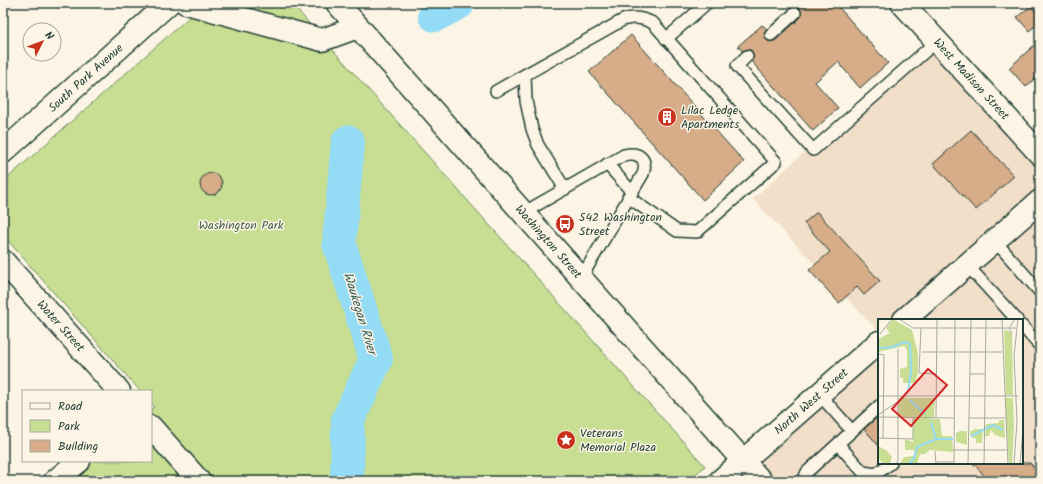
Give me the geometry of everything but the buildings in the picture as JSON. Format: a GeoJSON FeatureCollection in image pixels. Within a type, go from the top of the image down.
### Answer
{"type":"FeatureCollection","features":[{"type":"Feature","properties":{"kind":"street","name":"South Park Avenue"},"geometry":{"type":"LineString","coordinates":[[3,152],[169,3]]}},
{"type":"Feature","properties":{"kind":"street"},"geometry":{"type":"LineString","coordinates":[[186,3],[322,40],[358,27]]}},
{"type":"Feature","properties":{"kind":"street","name":"Washington Street"},"geometry":{"type":"LineString","coordinates":[[337,3],[761,481]]}},
{"type":"Feature","properties":{"kind":"street","name":"West Madison Street"},"geometry":{"type":"LineString","coordinates":[[902,3],[1040,154]]}},
{"type":"Feature","properties":{"kind":"street"},"geometry":{"type":"LineString","coordinates":[[905,319],[994,241],[1038,207]]}},
{"type":"Feature","properties":{"kind":"street","name":"Water Street"},"geometry":{"type":"LineString","coordinates":[[3,261],[118,390]]}},
{"type":"Feature","properties":{"kind":"street","name":"North West Street"},"geometry":{"type":"LineString","coordinates":[[720,481],[878,343]]}},
{"type":"Feature","properties":{"kind":"street"},"geometry":{"type":"LineString","coordinates":[[152,428],[199,481]]}},
{"type":"Feature","properties":{"kind":"street"},"geometry":{"type":"LineString","coordinates":[[55,481],[78,462]]}},
{"type":"Feature","properties":{"kind":"lane"},"geometry":{"type":"LineString","coordinates":[[666,39],[707,3]]}},
{"type":"Feature","properties":{"kind":"lane"},"geometry":{"type":"LineString","coordinates":[[771,35],[796,13]]}},
{"type":"Feature","properties":{"kind":"lane"},"geometry":{"type":"LineString","coordinates":[[496,91],[623,20],[630,18],[645,19],[652,23],[776,162],[696,232],[677,232],[630,194],[607,164]]}},
{"type":"Feature","properties":{"kind":"lane"},"geometry":{"type":"LineString","coordinates":[[747,56],[737,66],[813,150],[937,41]]}},
{"type":"Feature","properties":{"kind":"lane"},"geometry":{"type":"LineString","coordinates":[[525,75],[526,101],[532,129],[538,145],[565,189]]}},
{"type":"Feature","properties":{"kind":"lane"},"geometry":{"type":"LineString","coordinates":[[523,213],[624,154],[635,154],[641,157],[644,163],[644,170],[581,278]]}},
{"type":"Feature","properties":{"kind":"lane"},"geometry":{"type":"LineString","coordinates":[[994,241],[1040,292]]}},
{"type":"Feature","properties":{"kind":"lane"},"geometry":{"type":"LineString","coordinates":[[967,265],[1016,319]]}},
{"type":"Feature","properties":{"kind":"lane"},"geometry":{"type":"LineString","coordinates":[[1023,327],[1040,346]]}},
{"type":"Feature","properties":{"kind":"lane"},"geometry":{"type":"LineString","coordinates":[[819,394],[852,431]]}},
{"type":"Feature","properties":{"kind":"lane"},"geometry":{"type":"LineString","coordinates":[[803,481],[807,472],[878,407]]}},
{"type":"Feature","properties":{"kind":"lane"},"geometry":{"type":"LineString","coordinates":[[838,444],[862,472],[876,474],[890,464]]}},
{"type":"Feature","properties":{"kind":"shaded area"},"geometry":{"type":"Polygon","coordinates":[[[924,44],[1040,164],[1040,481],[738,481],[878,359],[878,464],[1023,464],[1023,319],[878,319],[878,331],[753,199],[924,44]]]}},
{"type":"Feature","properties":{"kind":"green space","name":"Washington Park"},"geometry":{"type":"Polygon","coordinates":[[[205,3],[291,3],[705,466],[688,481],[70,481],[92,462],[152,462],[152,408],[154,407],[152,404],[152,390],[139,390],[3,235],[3,182],[205,3]]]}},
{"type":"Feature","properties":{"kind":"waterway","name":"Waukegan River"},"geometry":{"type":"LineString","coordinates":[[435,15],[458,3]]}},
{"type":"Feature","properties":{"kind":"waterway","name":"Waukegan River"},"geometry":{"type":"LineString","coordinates":[[347,481],[348,420],[376,359],[339,243],[348,142]]}},
{"type":"Feature","properties":{"kind":"place","name":"Lilac Ledge Apartments"},"geometry":{"type":"Point","coordinates":[667,117]}},
{"type":"Feature","properties":{"kind":"place","name":"542 Washington Street"},"geometry":{"type":"Point","coordinates":[565,224]}},
{"type":"Feature","properties":{"kind":"place","name":"Veterans Memorial Plaza"},"geometry":{"type":"Point","coordinates":[566,440]}}]}
